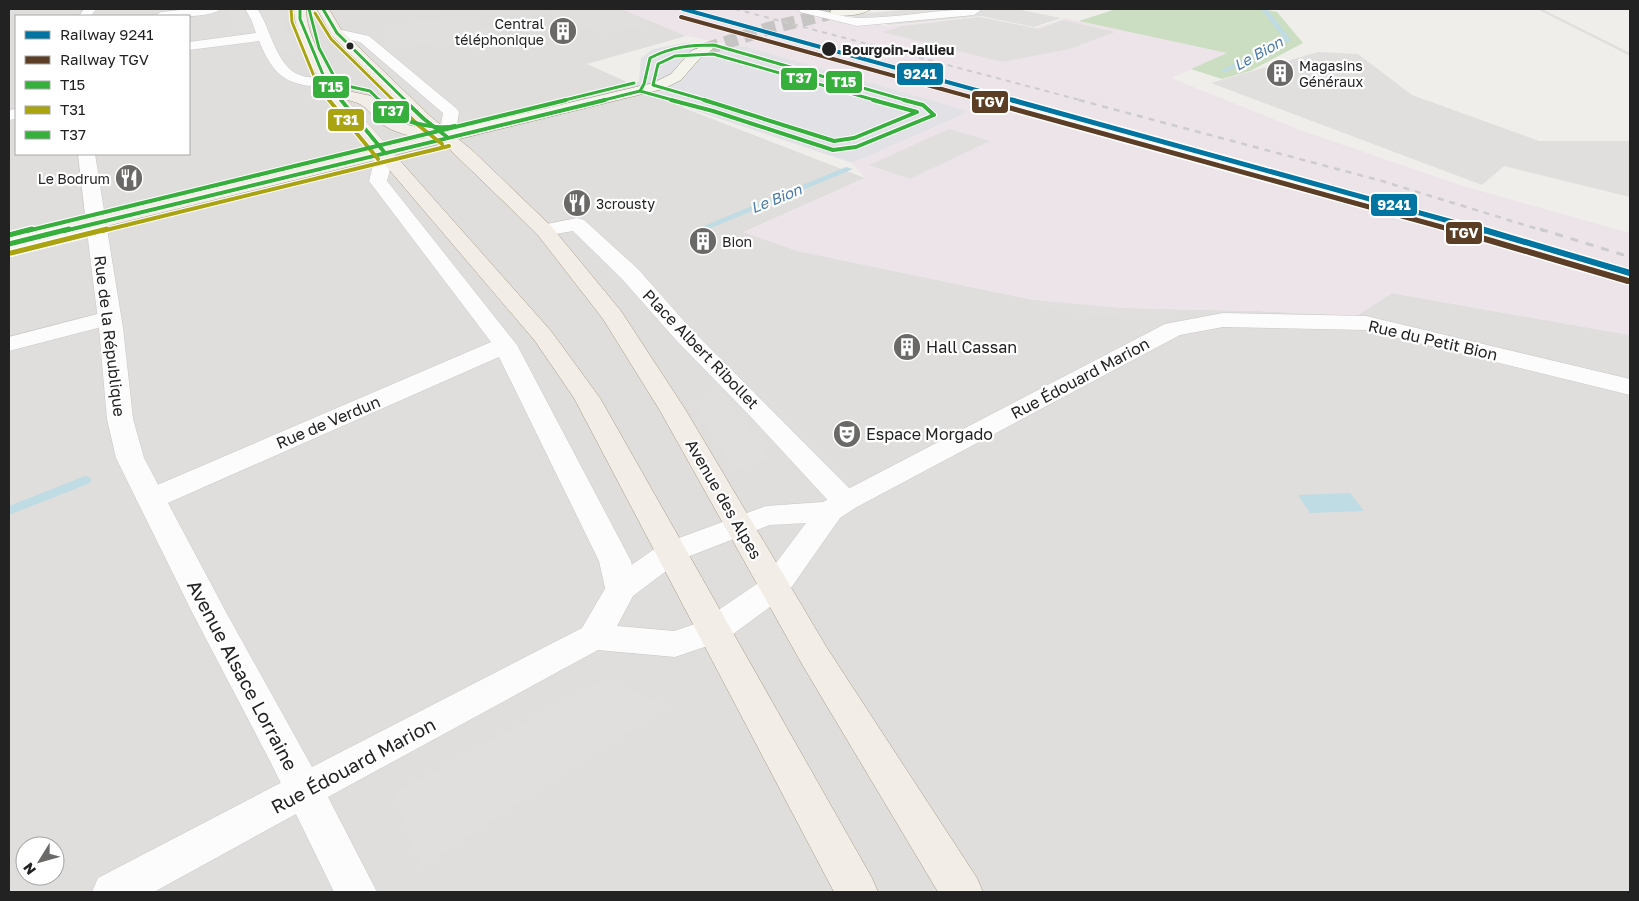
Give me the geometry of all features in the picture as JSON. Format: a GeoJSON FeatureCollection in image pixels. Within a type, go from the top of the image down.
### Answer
{"type":"FeatureCollection","features":[{"type":"Feature","properties":{"kind":"main road"},"geometry":{"type":"LineString","coordinates":[[300,9],[300,19],[330,87],[543,336],[587,398],[857,892]]}},
{"type":"Feature","properties":{"kind":"main road","name":"Avenue des Alpes"},"geometry":{"type":"LineString","coordinates":[[323,9],[337,33],[424,118],[447,137],[544,230],[613,316],[672,409],[815,657],[962,892]]}},
{"type":"Feature","properties":{"kind":"main road"},"geometry":{"type":"LineString","coordinates":[[836,12],[865,9]]}},
{"type":"Feature","properties":{"kind":"main road"},"geometry":{"type":"LineString","coordinates":[[9,244],[658,86],[676,77],[696,54],[706,49]]}},
{"type":"Feature","properties":{"kind":"main road"},"geometry":{"type":"LineString","coordinates":[[330,87],[366,99],[387,120],[403,129],[447,137]]}},
{"type":"Feature","properties":{"kind":"street"},"geometry":{"type":"LineString","coordinates":[[169,15],[215,9]]}},
{"type":"Feature","properties":{"kind":"street"},"geometry":{"type":"LineString","coordinates":[[251,9],[259,19],[263,36],[272,54],[290,76],[330,87]]}},
{"type":"Feature","properties":{"kind":"street"},"geometry":{"type":"LineString","coordinates":[[804,9],[857,22],[974,10]]}},
{"type":"Feature","properties":{"kind":"street"},"geometry":{"type":"LineString","coordinates":[[337,33],[364,39],[451,112],[447,137]]}},
{"type":"Feature","properties":{"kind":"street"},"geometry":{"type":"LineString","coordinates":[[190,46],[263,36]]}},
{"type":"Feature","properties":{"kind":"street"},"geometry":{"type":"LineString","coordinates":[[385,153],[378,181],[505,345],[615,561],[621,588]]}},
{"type":"Feature","properties":{"kind":"street","name":"Rue de la République"},"geometry":{"type":"LineString","coordinates":[[86,155],[109,318],[120,419],[130,458]]}},
{"type":"Feature","properties":{"kind":"street","name":"Place Albert Ribollet"},"geometry":{"type":"LineString","coordinates":[[544,230],[577,224],[630,274],[684,335],[759,410],[837,506]]}},
{"type":"Feature","properties":{"kind":"street"},"geometry":{"type":"LineString","coordinates":[[9,344],[109,318]]}},
{"type":"Feature","properties":{"kind":"street","name":"Rue du Petit Bion"},"geometry":{"type":"LineString","coordinates":[[1172,329],[1223,320],[1366,323],[1630,387]]}},
{"type":"Feature","properties":{"kind":"street","name":"Rue Édouard Marion"},"geometry":{"type":"LineString","coordinates":[[594,637],[621,588],[671,552],[766,516],[837,506],[1172,329]]}},
{"type":"Feature","properties":{"kind":"street","name":"Rue de Verdun"},"geometry":{"type":"LineString","coordinates":[[150,500],[505,345]]}},
{"type":"Feature","properties":{"kind":"street","name":"Avenue Alsace Lorraine"},"geometry":{"type":"LineString","coordinates":[[130,458],[150,500],[356,892]]}},
{"type":"Feature","properties":{"kind":"street","name":"Rue Édouard Marion"},"geometry":{"type":"LineString","coordinates":[[113,892],[594,637],[675,644],[713,631],[775,587],[837,506]]}},
{"type":"Feature","properties":{"kind":"shaded area"},"geometry":{"type":"Polygon","coordinates":[[[9,9],[622,9],[686,36],[587,64],[689,110],[865,178],[744,232],[798,251],[1034,300],[1120,308],[1258,311],[1356,316],[1392,293],[1630,335],[1630,892],[9,892],[9,9]]]}},
{"type":"Feature","properties":{"kind":"shaded area"},"geometry":{"type":"Polygon","coordinates":[[[225,9],[277,9],[289,12],[289,17],[283,18],[284,32],[292,32],[294,41],[290,51],[272,54],[260,32],[245,36],[225,9]]]}},
{"type":"Feature","properties":{"kind":"shaded area"},"geometry":{"type":"Polygon","coordinates":[[[533,9],[619,9],[653,23],[605,34],[533,9]]]}},
{"type":"Feature","properties":{"kind":"shaded area"},"geometry":{"type":"Polygon","coordinates":[[[622,9],[810,9],[887,26],[980,17],[1036,28],[1066,18],[1228,53],[1171,78],[1303,131],[1463,186],[1630,233],[1630,335],[1392,293],[1356,316],[1258,311],[1120,308],[1034,300],[798,251],[743,232],[865,178],[852,163],[966,113],[965,110],[747,47],[686,36],[622,9]]]}},
{"type":"Feature","properties":{"kind":"shaded area"},"geometry":{"type":"Polygon","coordinates":[[[913,9],[1016,9],[1061,18],[1034,27],[981,16],[889,25],[846,15],[913,9]]]}},
{"type":"Feature","properties":{"kind":"shaded area"},"geometry":{"type":"Polygon","coordinates":[[[1537,9],[1542,9],[1630,53],[1630,56],[1537,9]]]}},
{"type":"Feature","properties":{"kind":"shaded area"},"geometry":{"type":"Polygon","coordinates":[[[463,15],[491,32],[397,49],[382,33],[389,30],[385,27],[463,15]]]}},
{"type":"Feature","properties":{"kind":"shaded area"},"geometry":{"type":"Polygon","coordinates":[[[979,17],[1039,29],[1063,20],[1115,32],[1070,49],[1002,62],[882,32],[903,26],[979,17]]]}},
{"type":"Feature","properties":{"kind":"shaded area"},"geometry":{"type":"Polygon","coordinates":[[[685,43],[714,43],[747,47],[965,110],[966,113],[852,163],[628,88],[639,81],[641,58],[653,49],[685,43]]]}},
{"type":"Feature","properties":{"kind":"shaded area"},"geometry":{"type":"Polygon","coordinates":[[[1318,52],[1358,54],[1412,95],[1539,141],[1630,141],[1630,197],[1504,166],[1482,185],[1211,83],[1318,52]]]}},
{"type":"Feature","properties":{"kind":"shaded area"},"geometry":{"type":"Polygon","coordinates":[[[949,129],[990,141],[910,179],[869,165],[949,129]]]}},
{"type":"Feature","properties":{"kind":"shaded area"},"geometry":{"type":"Polygon","coordinates":[[[1034,300],[1120,308],[1173,310],[1175,319],[1121,318],[1051,310],[1034,300]]]}},
{"type":"Feature","properties":{"kind":"shaded area"},"geometry":{"type":"Polygon","coordinates":[[[723,392],[769,457],[736,470],[692,403],[723,392]]]}},
{"type":"Feature","properties":{"kind":"shaded area"},"geometry":{"type":"Polygon","coordinates":[[[606,679],[668,707],[542,785],[421,868],[395,793],[606,679]]]}},
{"type":"Feature","properties":{"kind":"green space"},"geometry":{"type":"Polygon","coordinates":[[[1116,9],[1261,9],[1277,12],[1303,43],[1250,71],[1222,79],[1191,69],[1227,53],[1079,21],[1116,9]]]}},
{"type":"Feature","properties":{"kind":"water"},"geometry":{"type":"Polygon","coordinates":[[[1350,493],[1364,511],[1310,513],[1298,495],[1350,493]]]}},
{"type":"Feature","properties":{"kind":"waterway","name":"Le Bion"},"geometry":{"type":"LineString","coordinates":[[1224,71],[1288,40],[1264,9]]}},
{"type":"Feature","properties":{"kind":"waterway","name":"Le Bion"},"geometry":{"type":"LineString","coordinates":[[703,228],[849,169]]}},
{"type":"Feature","properties":{"kind":"waterway","name":"Le Bion"},"geometry":{"type":"LineString","coordinates":[[9,511],[85,480]]}},
{"type":"Feature","properties":{"kind":"tunnel"},"geometry":{"type":"LineString","coordinates":[[706,49],[770,28],[836,12]]}},
{"type":"Feature","properties":{"kind":"railway"},"geometry":{"type":"LineString","coordinates":[[735,9],[1084,101]]}},
{"type":"Feature","properties":{"kind":"railway"},"geometry":{"type":"LineString","coordinates":[[1079,100],[1382,181],[1544,231]]}},
{"type":"Feature","properties":{"kind":"railway"},"geometry":{"type":"LineString","coordinates":[[1540,229],[1630,257]]}},
{"type":"Feature","properties":{"kind":"rail line","name":"9241"},"geometry":{"type":"LineString","coordinates":[[683,9],[1431,215],[1630,273]]}},
{"type":"Feature","properties":{"kind":"rail line","name":"TGV"},"geometry":{"type":"LineString","coordinates":[[681,17],[1429,223],[1628,281]]}},
{"type":"Feature","properties":{"kind":"transit line","name":"T31"},"geometry":{"type":"LineString","coordinates":[[291,9],[292,22],[318,86],[378,159]]}},
{"type":"Feature","properties":{"kind":"transit line","name":"T15"},"geometry":{"type":"LineString","coordinates":[[300,9],[300,19],[326,82],[385,153]]}},
{"type":"Feature","properties":{"kind":"transit line","name":"T37"},"geometry":{"type":"LineString","coordinates":[[309,9],[319,48],[338,84],[370,91],[392,113],[406,121],[447,128],[455,126]]}},
{"type":"Feature","properties":{"kind":"transit line","name":"T15"},"geometry":{"type":"LineString","coordinates":[[323,9],[337,33],[424,119],[447,137]]}},
{"type":"Feature","properties":{"kind":"transit line","name":"T31"},"geometry":{"type":"LineString","coordinates":[[315,13],[331,39],[418,125],[442,144]]}},
{"type":"Feature","properties":{"kind":"transit line","name":"T15"},"geometry":{"type":"LineString","coordinates":[[689,45],[714,45],[923,105],[934,115],[856,147],[833,150],[713,111],[640,91],[644,84],[650,58],[665,50],[689,45]]}},
{"type":"Feature","properties":{"kind":"transit line","name":"T37"},"geometry":{"type":"LineString","coordinates":[[698,54],[713,54],[917,112],[854,138],[834,141],[653,85],[658,64],[675,56],[698,54]]}},
{"type":"Feature","properties":{"kind":"transit line","name":"T37"},"geometry":{"type":"LineString","coordinates":[[9,235],[634,83]]}},
{"type":"Feature","properties":{"kind":"transit line","name":"T15"},"geometry":{"type":"LineString","coordinates":[[9,244],[640,91]]}},
{"type":"Feature","properties":{"kind":"transit line","name":"T31"},"geometry":{"type":"LineString","coordinates":[[11,253],[449,146]]}},
{"type":"Feature","properties":{"kind":"place","name":"Central téléphonique"},"geometry":{"type":"Point","coordinates":[563,31]}},
{"type":"Feature","properties":{"kind":"place","name":"Bourgoin-Jallieu"},"geometry":{"type":"Point","coordinates":[829,49]}},
{"type":"Feature","properties":{"kind":"place","name":"Magasins Généraux"},"geometry":{"type":"Point","coordinates":[1280,73]}},
{"type":"Feature","properties":{"kind":"place","name":"Le Bodrum"},"geometry":{"type":"Point","coordinates":[129,178]}},
{"type":"Feature","properties":{"kind":"place","name":"3crousty"},"geometry":{"type":"Point","coordinates":[577,203]}},
{"type":"Feature","properties":{"kind":"place","name":"Bion"},"geometry":{"type":"Point","coordinates":[703,241]}},
{"type":"Feature","properties":{"kind":"place","name":"Hall Cassan"},"geometry":{"type":"Point","coordinates":[907,347]}},
{"type":"Feature","properties":{"kind":"place","name":"Espace Morgado"},"geometry":{"type":"Point","coordinates":[847,434]}}]}
